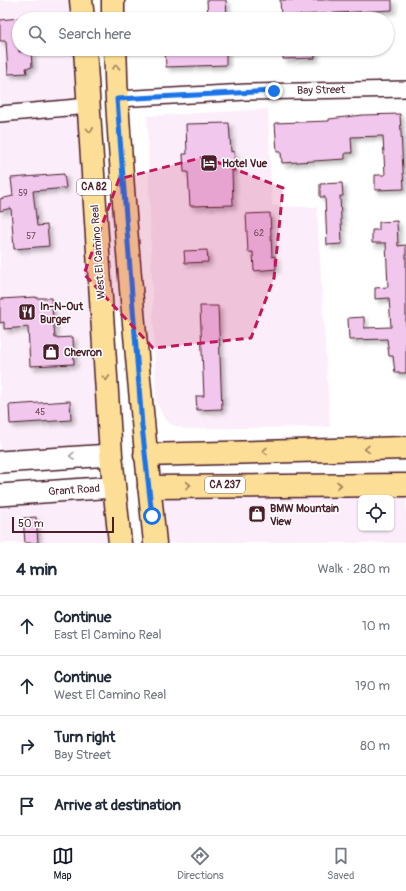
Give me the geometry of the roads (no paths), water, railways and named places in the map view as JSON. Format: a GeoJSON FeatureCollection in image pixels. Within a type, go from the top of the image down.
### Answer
{"type":"FeatureCollection","features":[{"type":"Feature","properties":{"kind":"main road"},"geometry":{"type":"LineString","coordinates":[[81,0],[82,12]]}},
{"type":"Feature","properties":{"kind":"main road"},"geometry":{"type":"LineString","coordinates":[[113,0],[113,12]]}},
{"type":"Feature","properties":{"kind":"main road","name":"West El Camino Real"},"geometry":{"type":"LineString","coordinates":[[85,56],[111,455]]}},
{"type":"Feature","properties":{"kind":"main road","name":"CA 82"},"geometry":{"type":"LineString","coordinates":[[115,56],[117,99],[145,454],[155,543]]}},
{"type":"Feature","properties":{"kind":"main road"},"geometry":{"type":"LineString","coordinates":[[0,462],[111,455],[406,448]]}},
{"type":"Feature","properties":{"kind":"main road","name":"CA 82"},"geometry":{"type":"LineString","coordinates":[[111,455],[120,543]]}},
{"type":"Feature","properties":{"kind":"main road","name":"CA 237"},"geometry":{"type":"LineString","coordinates":[[149,487],[406,485]]}},
{"type":"Feature","properties":{"kind":"main road","name":"Grant Road"},"geometry":{"type":"LineString","coordinates":[[0,495],[114,487],[149,487]]}},
{"type":"Feature","properties":{"kind":"street","name":"Bay Street"},"geometry":{"type":"LineString","coordinates":[[117,99],[247,92],[406,89]]}},
{"type":"Feature","properties":{"kind":"street"},"geometry":{"type":"LineString","coordinates":[[0,114],[89,106]]}},
{"type":"Feature","properties":{"kind":"place","name":"Hotel Vue"},"geometry":{"type":"Point","coordinates":[209,163]}},
{"type":"Feature","properties":{"kind":"place","name":"In-N-Out Burger"},"geometry":{"type":"Point","coordinates":[27,312]}},
{"type":"Feature","properties":{"kind":"place","name":"Chevron"},"geometry":{"type":"Point","coordinates":[51,352]}},
{"type":"Feature","properties":{"kind":"place","name":"BMW Mountain View"},"geometry":{"type":"Point","coordinates":[257,514]}}]}
